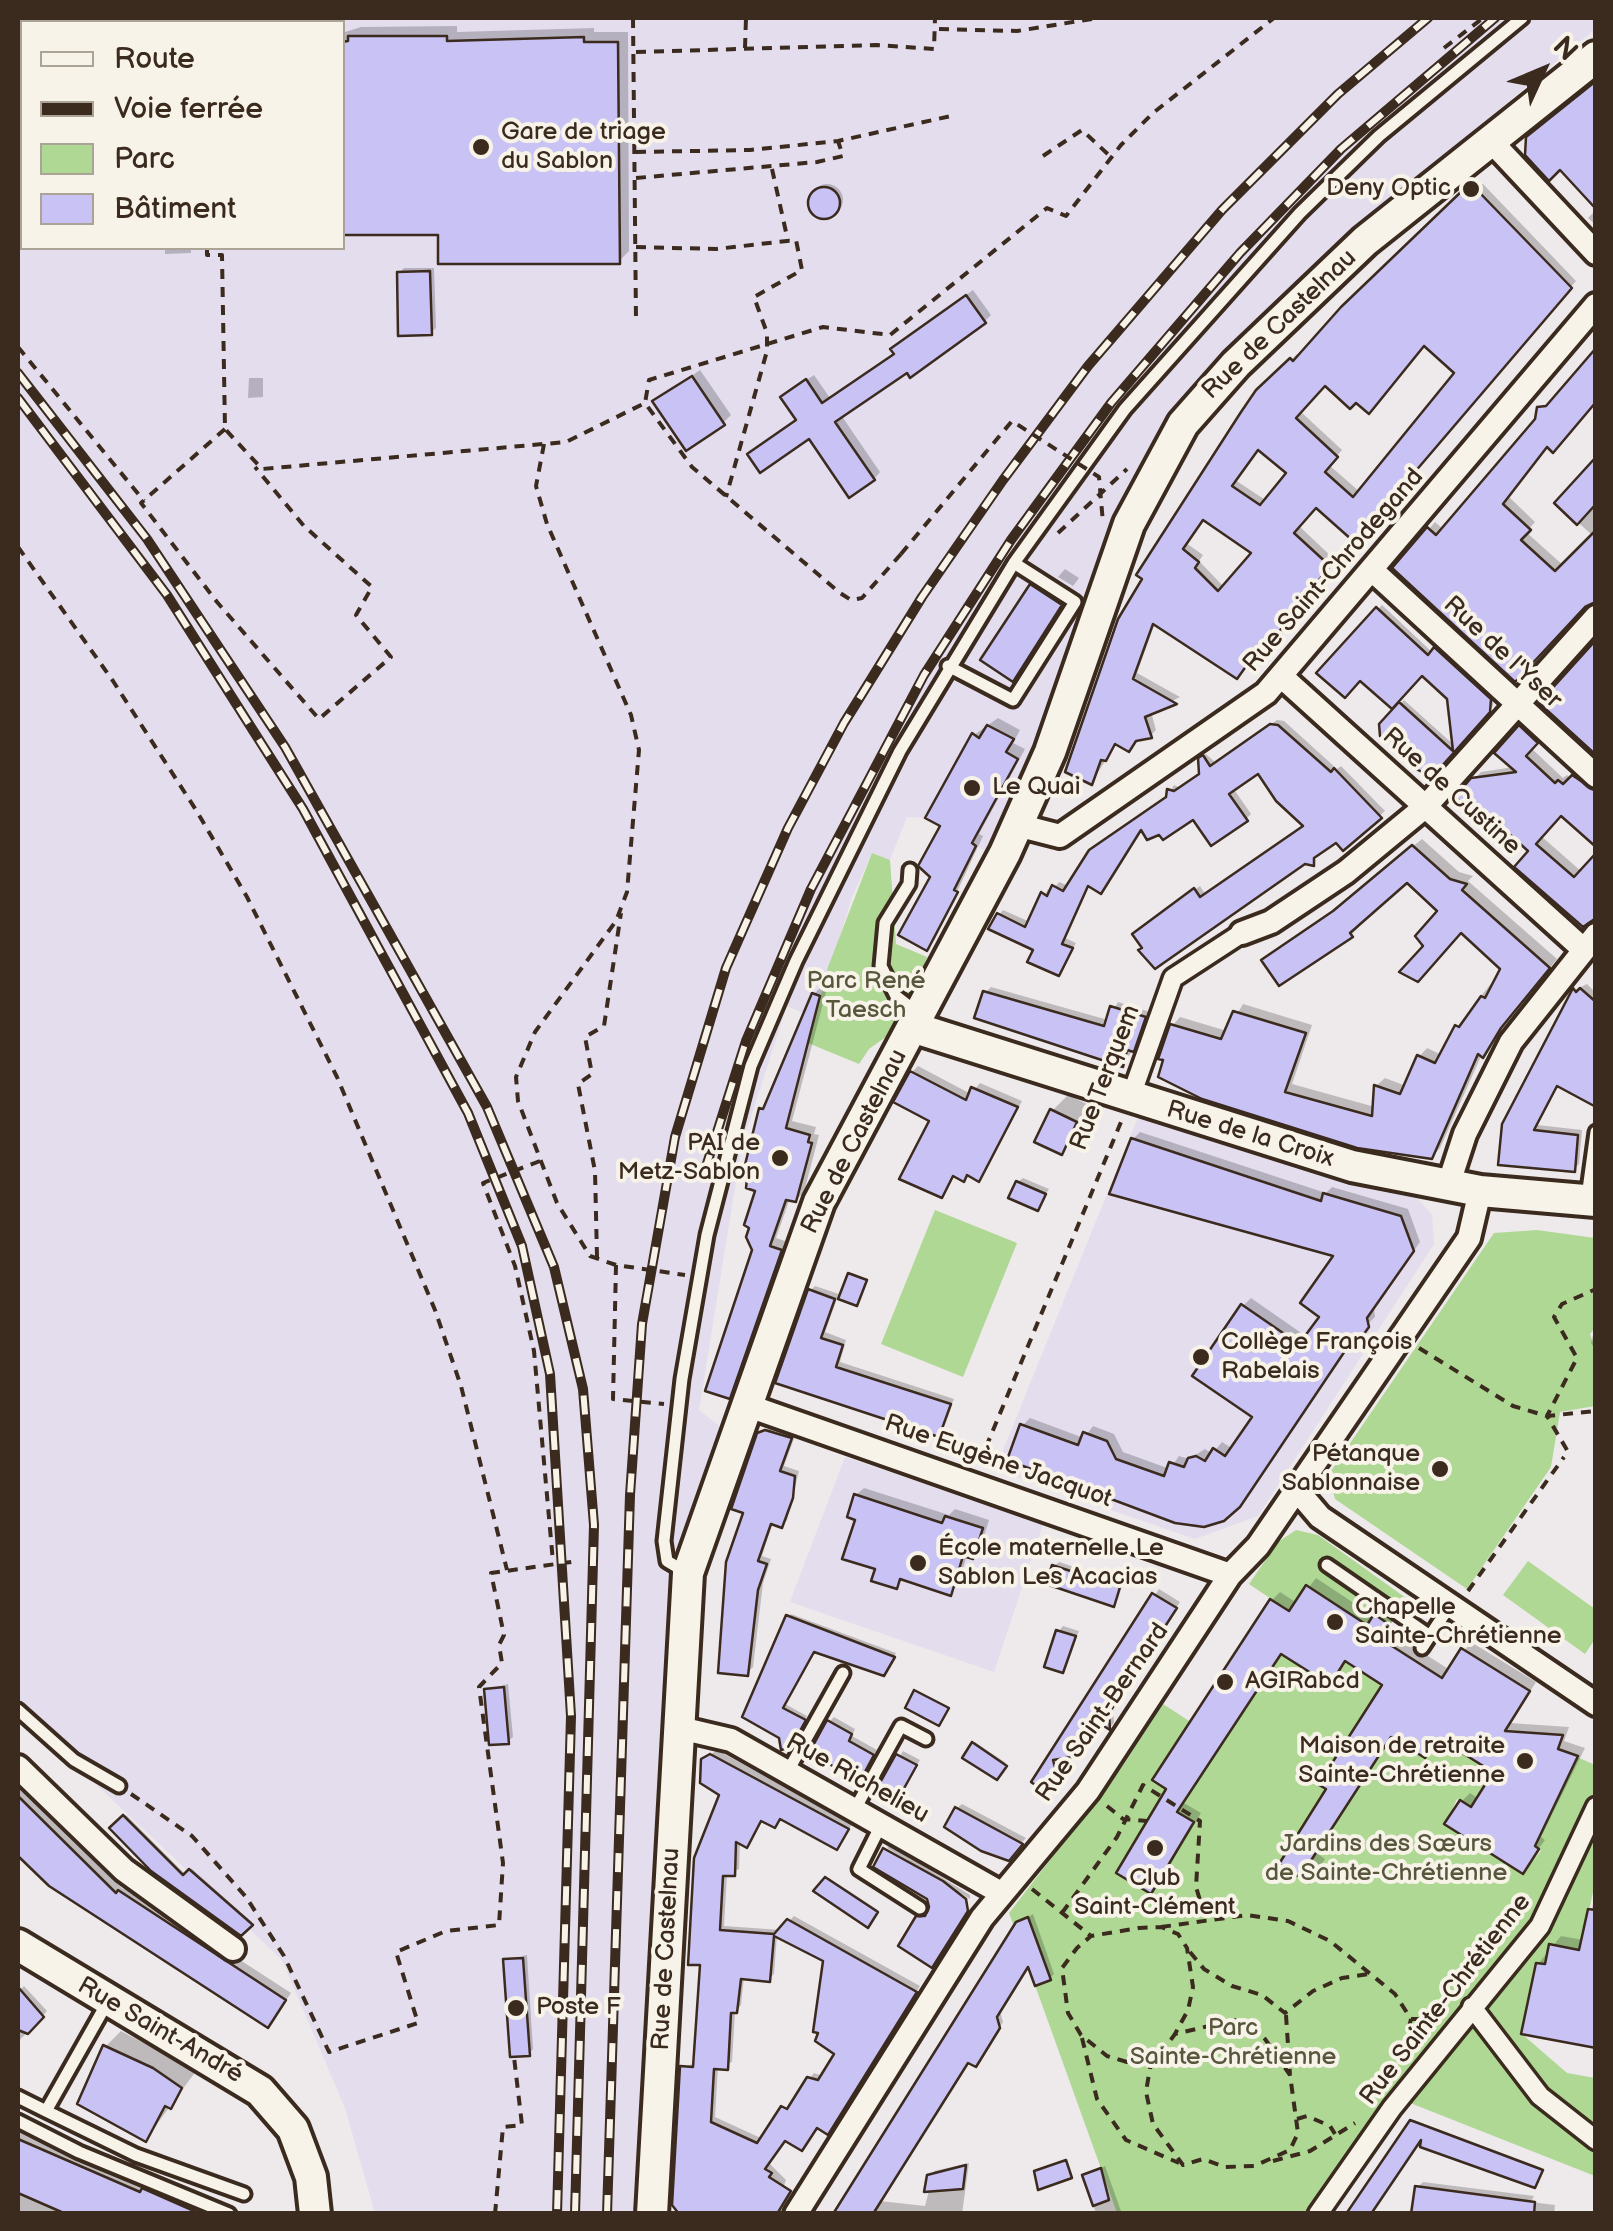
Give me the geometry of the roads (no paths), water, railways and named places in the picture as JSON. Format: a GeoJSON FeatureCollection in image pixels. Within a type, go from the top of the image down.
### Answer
{"type":"FeatureCollection","features":[{"type":"Feature","properties":{"kind":"street","name":"Rue de Castelnau"},"geometry":{"type":"LineString","coordinates":[[652,2214],[688,1573],[818,1202],[918,1022],[1018,825],[1050,752],[1129,524],[1183,424],[1236,364],[1314,288],[1596,57]]}},
{"type":"Feature","properties":{"kind":"street"},"geometry":{"type":"LineString","coordinates":[[1490,140],[1596,253]]}},
{"type":"Feature","properties":{"kind":"street","name":"Rue Saint-Chrodegand"},"geometry":{"type":"LineString","coordinates":[[1018,825],[1060,836],[1266,693],[1596,305]]}},
{"type":"Feature","properties":{"kind":"street","name":"Rue de l'Yser"},"geometry":{"type":"LineString","coordinates":[[1372,570],[1596,776]]}},
{"type":"Feature","properties":{"kind":"street","name":"Rue Terquem"},"geometry":{"type":"LineString","coordinates":[[1130,1099],[1173,978],[1242,934],[1271,922],[1346,872],[1426,806],[1596,617]]}},
{"type":"Feature","properties":{"kind":"street","name":"Rue de Custine"},"geometry":{"type":"LineString","coordinates":[[1282,676],[1426,806],[1589,942]]}},
{"type":"Feature","properties":{"kind":"street"},"geometry":{"type":"LineString","coordinates":[[1448,1186],[1492,1075],[1530,1013],[1589,942]]}},
{"type":"Feature","properties":{"kind":"street","name":"Rue de la Croix"},"geometry":{"type":"LineString","coordinates":[[918,1022],[1130,1099],[1352,1166],[1480,1191],[1591,1201]]}},
{"type":"Feature","properties":{"kind":"street","name":"Rue Saint-Bernard"},"geometry":{"type":"LineString","coordinates":[[796,2214],[1001,1893],[1096,1780],[1230,1575],[1258,1546],[1469,1238],[1480,1191]]}},
{"type":"Feature","properties":{"kind":"street","name":"Rue Eugène Jacquot"},"geometry":{"type":"LineString","coordinates":[[746,1404],[1230,1575]]}},
{"type":"Feature","properties":{"kind":"street"},"geometry":{"type":"LineString","coordinates":[[1296,1490],[1320,1517],[1596,1704]]}},
{"type":"Feature","properties":{"kind":"street","name":"Rue Richelieu"},"geometry":{"type":"LineString","coordinates":[[680,1728],[731,1740],[1001,1893]]}},
{"type":"Feature","properties":{"kind":"street"},"geometry":{"type":"LineString","coordinates":[[18,1766],[124,1870],[233,1948]]}},
{"type":"Feature","properties":{"kind":"street","name":"Rue Sainte-Chrétienne"},"geometry":{"type":"LineString","coordinates":[[1318,2214],[1392,2108],[1540,1926],[1596,1807]]}},
{"type":"Feature","properties":{"kind":"street","name":"Rue Saint-André"},"geometry":{"type":"LineString","coordinates":[[20,1951],[245,2079],[274,2103],[293,2129],[311,2176],[316,2214]]}},
{"type":"Feature","properties":{"kind":"street"},"geometry":{"type":"LineString","coordinates":[[1472,2007],[1540,2096],[1596,2140]]}},
{"type":"Feature","properties":{"kind":"lane"},"geometry":{"type":"LineString","coordinates":[[688,1573],[667,1562],[664,1540],[682,1379],[700,1276],[752,1066],[850,849],[948,666],[1038,528],[1124,410],[1300,213],[1379,136],[1522,18]]}},
{"type":"Feature","properties":{"kind":"lane"},"geometry":{"type":"LineString","coordinates":[[948,666],[1013,700],[1075,602],[1014,563]]}},
{"type":"Feature","properties":{"kind":"lane"},"geometry":{"type":"LineString","coordinates":[[910,870],[909,884],[885,923],[881,966],[896,996],[918,1022]]}},
{"type":"Feature","properties":{"kind":"lane"},"geometry":{"type":"LineString","coordinates":[[1591,1201],[1596,1132]]}},
{"type":"Feature","properties":{"kind":"lane"},"geometry":{"type":"LineString","coordinates":[[1327,1565],[1430,1636]]}},
{"type":"Feature","properties":{"kind":"lane"},"geometry":{"type":"LineString","coordinates":[[1422,1648],[1449,1607]]}},
{"type":"Feature","properties":{"kind":"lane"},"geometry":{"type":"LineString","coordinates":[[788,1771],[844,1673]]}},
{"type":"Feature","properties":{"kind":"lane"},"geometry":{"type":"LineString","coordinates":[[18,1710],[74,1760],[119,1786]]}},
{"type":"Feature","properties":{"kind":"lane"},"geometry":{"type":"LineString","coordinates":[[856,1808],[901,1726],[926,1739]]}},
{"type":"Feature","properties":{"kind":"lane"},"geometry":{"type":"LineString","coordinates":[[882,1824],[859,1868],[920,1908]]}},
{"type":"Feature","properties":{"kind":"lane"},"geometry":{"type":"LineString","coordinates":[[46,2111],[108,2002]]}},
{"type":"Feature","properties":{"kind":"lane"},"geometry":{"type":"LineString","coordinates":[[18,2097],[136,2155],[244,2194]]}},
{"type":"Feature","properties":{"kind":"lane"},"geometry":{"type":"LineString","coordinates":[[18,2121],[229,2214]]}},
{"type":"Feature","properties":{"kind":"railway"},"geometry":{"type":"LineString","coordinates":[[607,2214],[630,1495],[642,1324],[675,1137],[726,968],[788,828],[844,723],[922,597],[1003,480],[1088,366],[1222,210],[1338,94],[1428,18]]}},
{"type":"Feature","properties":{"kind":"railway"},"geometry":{"type":"LineString","coordinates":[[704,1173],[746,1041],[811,889],[924,675],[1011,540],[1111,403],[1240,253],[1341,149],[1495,18]]}},
{"type":"Feature","properties":{"kind":"railway"},"geometry":{"type":"LineString","coordinates":[[18,373],[147,539],[285,747],[487,1107],[554,1267],[583,1389],[594,1525],[575,2214]]}},
{"type":"Feature","properties":{"kind":"railway"},"geometry":{"type":"LineString","coordinates":[[18,398],[167,595],[303,809],[468,1113],[522,1246],[550,1374],[571,1716],[557,2214]]}},
{"type":"Feature","properties":{"kind":"place","name":"Gare de triage du Sablon"},"geometry":{"type":"Point","coordinates":[481,147]}},
{"type":"Feature","properties":{"kind":"place","name":"Deny Optic"},"geometry":{"type":"Point","coordinates":[1471,189]}},
{"type":"Feature","properties":{"kind":"place","name":"Le Quai"},"geometry":{"type":"Point","coordinates":[972,788]}},
{"type":"Feature","properties":{"kind":"place","name":"PAI de Metz-Sablon"},"geometry":{"type":"Point","coordinates":[780,1158]}},
{"type":"Feature","properties":{"kind":"place","name":"Collège François Rabelais"},"geometry":{"type":"Point","coordinates":[1201,1357]}},
{"type":"Feature","properties":{"kind":"place","name":"Pétanque Sablonnaise"},"geometry":{"type":"Point","coordinates":[1440,1469]}},
{"type":"Feature","properties":{"kind":"place","name":"École maternelle Le Sablon Les Acacias"},"geometry":{"type":"Point","coordinates":[918,1563]}},
{"type":"Feature","properties":{"kind":"place","name":"Chapelle Sainte-Chrétienne"},"geometry":{"type":"Point","coordinates":[1335,1622]}},
{"type":"Feature","properties":{"kind":"place","name":"AGIRabcd"},"geometry":{"type":"Point","coordinates":[1225,1682]}},
{"type":"Feature","properties":{"kind":"place","name":"Maison de retraite Sainte-Chrétienne"},"geometry":{"type":"Point","coordinates":[1525,1761]}},
{"type":"Feature","properties":{"kind":"place","name":"Club Saint-Clément"},"geometry":{"type":"Point","coordinates":[1155,1848]}},
{"type":"Feature","properties":{"kind":"place","name":"Poste F"},"geometry":{"type":"Point","coordinates":[516,2008]}},
{"type":"Feature","properties":{"kind":"park label","name":"Parc René Taesch"},"geometry":{"type":"Point","coordinates":[866,996]}},
{"type":"Feature","properties":{"kind":"park label","name":"Jardins des Sœurs de Sainte-Chrétienne"},"geometry":{"type":"Point","coordinates":[1386,1860]}},
{"type":"Feature","properties":{"kind":"park label","name":"Parc Sainte-Chrétienne"},"geometry":{"type":"Point","coordinates":[1233,2044]}}]}
